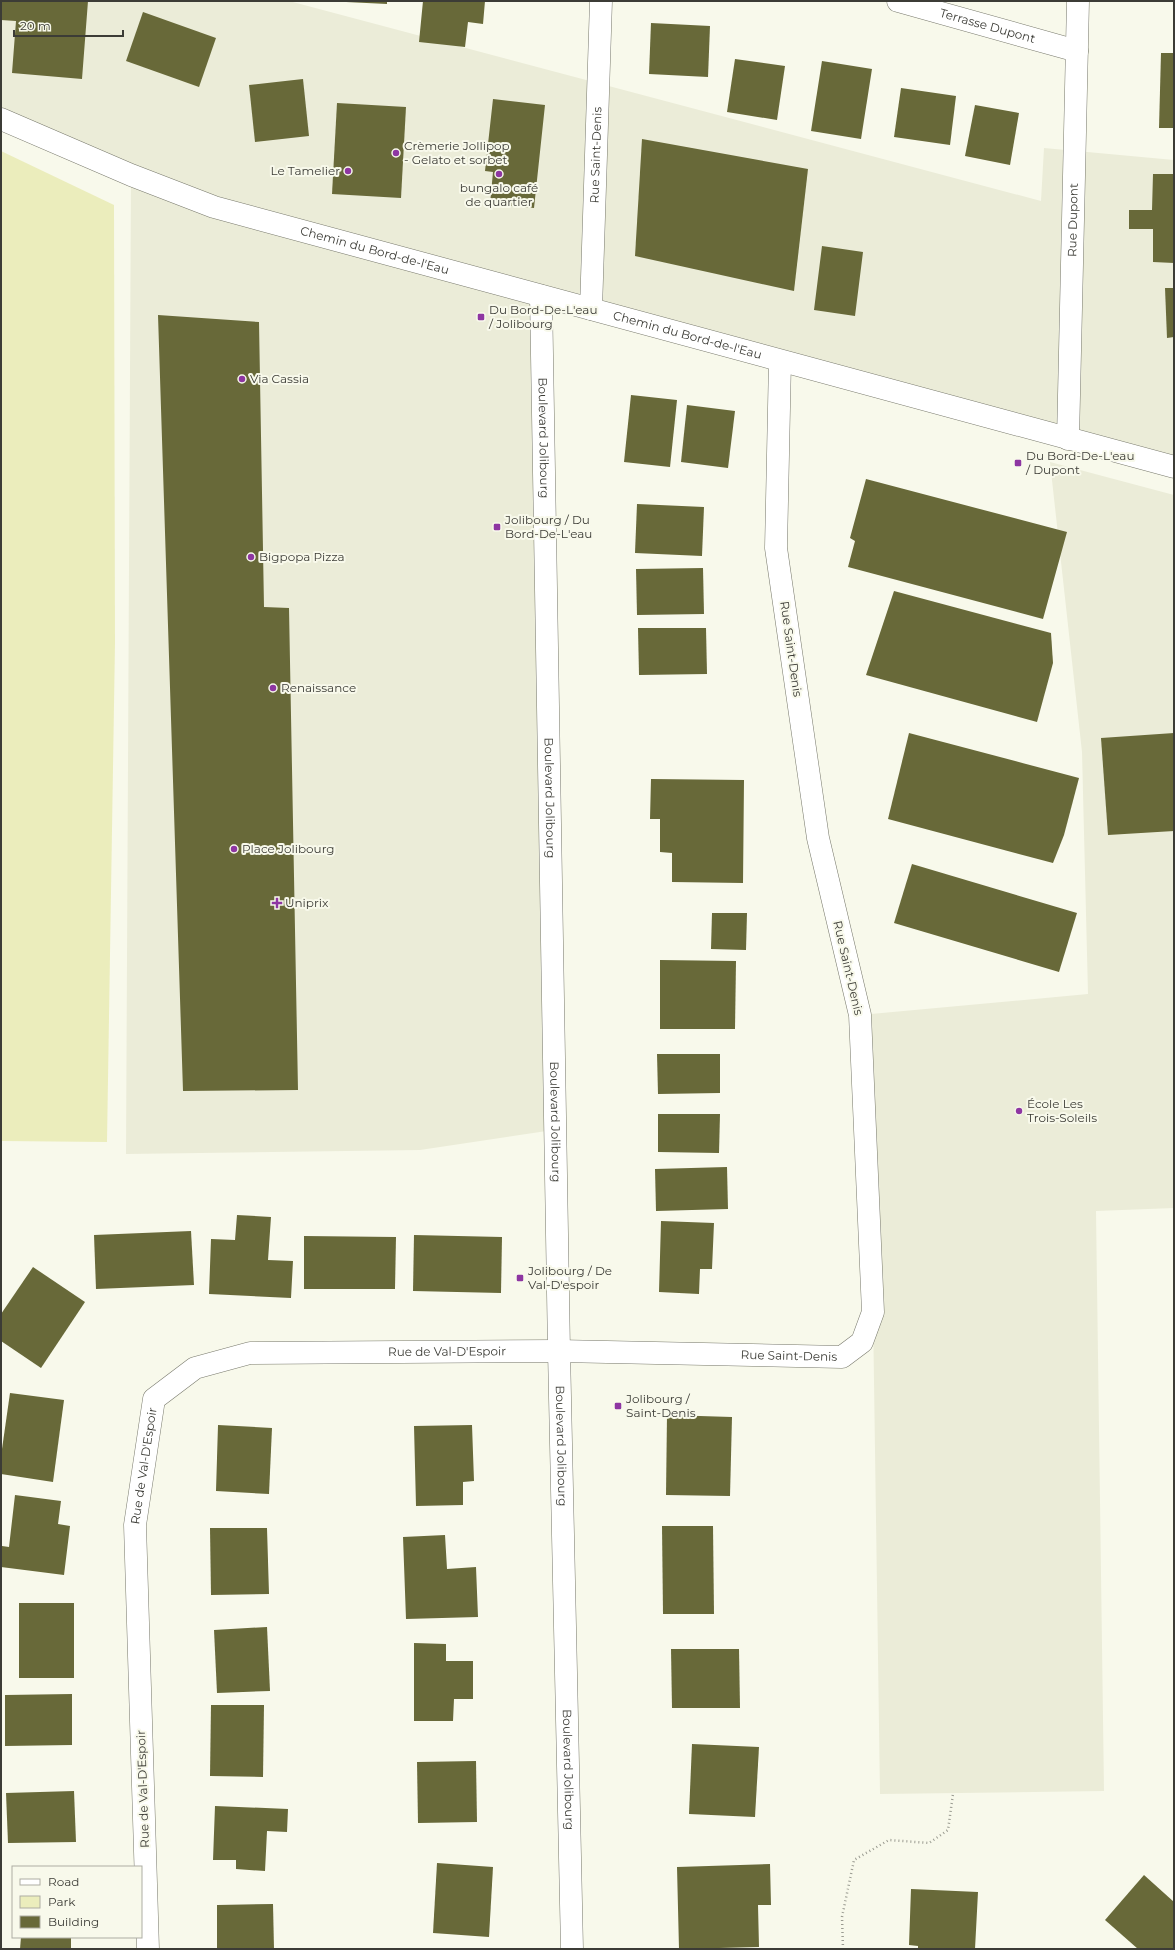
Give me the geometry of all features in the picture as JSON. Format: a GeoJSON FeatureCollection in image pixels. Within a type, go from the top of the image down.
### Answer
{"type":"FeatureCollection","features":[{"type":"Feature","properties":{"kind":"street","name":"Rue Saint-Denis"},"geometry":{"type":"LineString","coordinates":[[591,309],[601,1]]}},
{"type":"Feature","properties":{"kind":"street","name":"Terrasse Dupont"},"geometry":{"type":"LineString","coordinates":[[898,1],[1076,51]]}},
{"type":"Feature","properties":{"kind":"street","name":"Rue Dupont"},"geometry":{"type":"LineString","coordinates":[[1068,439],[1078,1]]}},
{"type":"Feature","properties":{"kind":"street","name":"Chemin du Bord-de-l'Eau"},"geometry":{"type":"LineString","coordinates":[[1,119],[131,176],[214,207],[1174,467]]}},
{"type":"Feature","properties":{"kind":"street","name":"Boulevard Jolibourg"},"geometry":{"type":"LineString","coordinates":[[541,296],[559,1351],[572,1949]]}},
{"type":"Feature","properties":{"kind":"street","name":"Rue Saint-Denis"},"geometry":{"type":"LineString","coordinates":[[559,1351],[842,1357],[862,1342],[873,1312],[860,1015],[818,838],[776,548],[780,361]]}},
{"type":"Feature","properties":{"kind":"street","name":"Rue de Val-D'Espoir"},"geometry":{"type":"LineString","coordinates":[[148,1949],[136,1525],[154,1399],[195,1368],[250,1353],[559,1351]]}},
{"type":"Feature","properties":{"kind":"path"},"geometry":{"type":"LineString","coordinates":[[843,1949],[842,1917],[854,1860],[889,1840],[929,1844],[948,1830],[953,1794]]}},
{"type":"Feature","properties":{"kind":"shaded area"},"geometry":{"type":"Polygon","coordinates":[[[1,1],[289,1],[1041,201],[1044,148],[1174,160],[1174,467],[541,296],[560,1129],[420,1150],[126,1154],[131,176],[1,119],[1,1]]]}},
{"type":"Feature","properties":{"kind":"shaded area","name":"École Les Trois-Soleils"},"geometry":{"type":"Polygon","coordinates":[[[1050,462],[1174,495],[1174,1208],[1096,1211],[1104,1791],[880,1794],[873,1312],[860,1015],[1088,994],[1082,752],[1050,462]]]}},
{"type":"Feature","properties":{"kind":"green space"},"geometry":{"type":"Polygon","coordinates":[[[1,151],[114,205],[115,643],[107,1142],[1,1141],[1,151]]]}},
{"type":"Feature","properties":{"kind":"building"},"geometry":{"type":"Polygon","coordinates":[[[1,1],[88,1],[82,79],[12,73],[16,21],[1,20],[1,1]]]}},
{"type":"Feature","properties":{"kind":"building"},"geometry":{"type":"Polygon","coordinates":[[[387,1],[387,4],[346,2],[387,1]]]}},
{"type":"Feature","properties":{"kind":"building"},"geometry":{"type":"Polygon","coordinates":[[[423,1],[485,1],[483,24],[468,22],[465,47],[419,42],[423,1]]]}},
{"type":"Feature","properties":{"kind":"building"},"geometry":{"type":"Polygon","coordinates":[[[143,12],[216,38],[199,87],[126,61],[143,12]]]}},
{"type":"Feature","properties":{"kind":"building"},"geometry":{"type":"Polygon","coordinates":[[[651,23],[710,26],[708,77],[649,74],[651,23]]]}},
{"type":"Feature","properties":{"kind":"building"},"geometry":{"type":"Polygon","coordinates":[[[1161,53],[1174,53],[1174,128],[1159,128],[1161,53]]]}},
{"type":"Feature","properties":{"kind":"building"},"geometry":{"type":"Polygon","coordinates":[[[735,59],[785,66],[777,120],[727,112],[735,59]]]}},
{"type":"Feature","properties":{"kind":"building"},"geometry":{"type":"Polygon","coordinates":[[[822,61],[872,69],[861,139],[811,131],[822,61]]]}},
{"type":"Feature","properties":{"kind":"building"},"geometry":{"type":"Polygon","coordinates":[[[303,79],[309,136],[255,142],[249,85],[303,79]]]}},
{"type":"Feature","properties":{"kind":"building"},"geometry":{"type":"Polygon","coordinates":[[[901,88],[956,96],[950,145],[894,137],[901,88]]]}},
{"type":"Feature","properties":{"kind":"building"},"geometry":{"type":"Polygon","coordinates":[[[493,99],[545,105],[534,208],[490,204],[493,172],[485,171],[493,99]]]}},
{"type":"Feature","properties":{"kind":"building"},"geometry":{"type":"Polygon","coordinates":[[[337,103],[406,107],[401,198],[332,194],[337,103]]]}},
{"type":"Feature","properties":{"kind":"building"},"geometry":{"type":"Polygon","coordinates":[[[975,105],[1019,113],[1010,165],[965,156],[975,105]]]}},
{"type":"Feature","properties":{"kind":"building"},"geometry":{"type":"Polygon","coordinates":[[[642,139],[808,169],[794,291],[635,256],[642,139]]]}},
{"type":"Feature","properties":{"kind":"building"},"geometry":{"type":"Polygon","coordinates":[[[1153,174],[1174,174],[1174,263],[1153,262],[1153,229],[1129,229],[1129,210],[1152,210],[1153,174]]]}},
{"type":"Feature","properties":{"kind":"building"},"geometry":{"type":"Polygon","coordinates":[[[822,246],[863,252],[855,316],[814,310],[822,246]]]}},
{"type":"Feature","properties":{"kind":"building"},"geometry":{"type":"Polygon","coordinates":[[[1165,288],[1174,288],[1174,337],[1167,338],[1165,288]]]}},
{"type":"Feature","properties":{"kind":"building","name":"Place Jolibourg"},"geometry":{"type":"Polygon","coordinates":[[[158,315],[259,322],[264,607],[289,608],[298,1090],[183,1091],[158,315]]]}},
{"type":"Feature","properties":{"kind":"building"},"geometry":{"type":"Polygon","coordinates":[[[631,395],[677,400],[670,467],[624,462],[631,395]]]}},
{"type":"Feature","properties":{"kind":"building"},"geometry":{"type":"Polygon","coordinates":[[[687,405],[735,411],[728,468],[681,462],[687,405]]]}},
{"type":"Feature","properties":{"kind":"building"},"geometry":{"type":"Polygon","coordinates":[[[866,479],[1067,532],[1043,619],[848,567],[855,541],[850,538],[866,479]]]}},
{"type":"Feature","properties":{"kind":"building"},"geometry":{"type":"Polygon","coordinates":[[[637,504],[704,507],[702,556],[635,553],[637,504]]]}},
{"type":"Feature","properties":{"kind":"building"},"geometry":{"type":"Polygon","coordinates":[[[703,568],[704,614],[637,615],[636,569],[703,568]]]}},
{"type":"Feature","properties":{"kind":"building"},"geometry":{"type":"Polygon","coordinates":[[[894,591],[1051,633],[1053,663],[1037,722],[866,675],[894,591]]]}},
{"type":"Feature","properties":{"kind":"building"},"geometry":{"type":"Polygon","coordinates":[[[638,628],[706,628],[707,674],[639,675],[638,628]]]}},
{"type":"Feature","properties":{"kind":"building"},"geometry":{"type":"Polygon","coordinates":[[[909,733],[1079,778],[1064,835],[1053,863],[888,819],[909,733]]]}},
{"type":"Feature","properties":{"kind":"building"},"geometry":{"type":"Polygon","coordinates":[[[1174,733],[1174,831],[1108,835],[1101,738],[1174,733]]]}},
{"type":"Feature","properties":{"kind":"building"},"geometry":{"type":"Polygon","coordinates":[[[651,779],[744,780],[743,883],[672,882],[672,853],[660,852],[660,819],[650,819],[651,779]]]}},
{"type":"Feature","properties":{"kind":"building"},"geometry":{"type":"Polygon","coordinates":[[[912,864],[1077,913],[1059,972],[894,923],[912,864]]]}},
{"type":"Feature","properties":{"kind":"building"},"geometry":{"type":"Polygon","coordinates":[[[712,913],[747,913],[746,950],[711,949],[712,913]]]}},
{"type":"Feature","properties":{"kind":"building"},"geometry":{"type":"Polygon","coordinates":[[[660,960],[736,961],[735,1029],[660,1029],[660,960]]]}},
{"type":"Feature","properties":{"kind":"building"},"geometry":{"type":"Polygon","coordinates":[[[657,1054],[720,1054],[720,1093],[658,1094],[657,1054]]]}},
{"type":"Feature","properties":{"kind":"building"},"geometry":{"type":"Polygon","coordinates":[[[658,1114],[720,1114],[719,1153],[658,1152],[658,1114]]]}},
{"type":"Feature","properties":{"kind":"building"},"geometry":{"type":"Polygon","coordinates":[[[727,1167],[728,1209],[656,1211],[655,1169],[727,1167]]]}},
{"type":"Feature","properties":{"kind":"building"},"geometry":{"type":"Polygon","coordinates":[[[237,1215],[271,1217],[268,1260],[293,1261],[291,1298],[209,1294],[211,1239],[235,1240],[237,1215]]]}},
{"type":"Feature","properties":{"kind":"building"},"geometry":{"type":"Polygon","coordinates":[[[661,1221],[714,1223],[712,1269],[700,1269],[699,1294],[659,1292],[661,1221]]]}},
{"type":"Feature","properties":{"kind":"building"},"geometry":{"type":"Polygon","coordinates":[[[191,1231],[194,1285],[96,1289],[94,1235],[191,1231]]]}},
{"type":"Feature","properties":{"kind":"building"},"geometry":{"type":"Polygon","coordinates":[[[414,1235],[502,1237],[501,1293],[413,1291],[414,1235]]]}},
{"type":"Feature","properties":{"kind":"building"},"geometry":{"type":"Polygon","coordinates":[[[304,1236],[396,1237],[395,1289],[304,1289],[304,1236]]]}},
{"type":"Feature","properties":{"kind":"building"},"geometry":{"type":"Polygon","coordinates":[[[33,1267],[85,1302],[41,1368],[1,1341],[1,1314],[33,1267]]]}},
{"type":"Feature","properties":{"kind":"building"},"geometry":{"type":"Polygon","coordinates":[[[10,1393],[64,1400],[53,1482],[1,1474],[1,1456],[10,1393]]]}},
{"type":"Feature","properties":{"kind":"building"},"geometry":{"type":"Polygon","coordinates":[[[667,1415],[732,1417],[730,1496],[666,1495],[667,1415]]]}},
{"type":"Feature","properties":{"kind":"building"},"geometry":{"type":"Polygon","coordinates":[[[218,1425],[272,1428],[269,1494],[216,1491],[218,1425]]]}},
{"type":"Feature","properties":{"kind":"building"},"geometry":{"type":"Polygon","coordinates":[[[472,1425],[474,1481],[463,1482],[463,1505],[416,1506],[414,1426],[472,1425]]]}},
{"type":"Feature","properties":{"kind":"building"},"geometry":{"type":"Polygon","coordinates":[[[15,1495],[61,1501],[58,1524],[70,1526],[64,1575],[1,1567],[2,1546],[9,1547],[15,1495]]]}},
{"type":"Feature","properties":{"kind":"building"},"geometry":{"type":"Polygon","coordinates":[[[662,1526],[713,1526],[714,1614],[663,1614],[662,1526]]]}},
{"type":"Feature","properties":{"kind":"building"},"geometry":{"type":"Polygon","coordinates":[[[210,1528],[267,1528],[269,1594],[211,1595],[210,1528]]]}},
{"type":"Feature","properties":{"kind":"building"},"geometry":{"type":"Polygon","coordinates":[[[445,1535],[447,1569],[476,1567],[478,1617],[406,1619],[403,1537],[445,1535]]]}},
{"type":"Feature","properties":{"kind":"building"},"geometry":{"type":"Polygon","coordinates":[[[19,1603],[74,1603],[74,1678],[19,1678],[19,1603]]]}},
{"type":"Feature","properties":{"kind":"building"},"geometry":{"type":"Polygon","coordinates":[[[267,1627],[270,1691],[217,1693],[214,1630],[267,1627]]]}},
{"type":"Feature","properties":{"kind":"building"},"geometry":{"type":"Polygon","coordinates":[[[414,1643],[446,1644],[446,1661],[473,1661],[473,1699],[454,1699],[453,1721],[414,1721],[414,1643]]]}},
{"type":"Feature","properties":{"kind":"building"},"geometry":{"type":"Polygon","coordinates":[[[671,1649],[739,1649],[740,1708],[672,1708],[671,1649]]]}},
{"type":"Feature","properties":{"kind":"building"},"geometry":{"type":"Polygon","coordinates":[[[72,1694],[72,1745],[5,1746],[5,1695],[72,1694]]]}},
{"type":"Feature","properties":{"kind":"building"},"geometry":{"type":"Polygon","coordinates":[[[211,1705],[264,1705],[263,1777],[210,1776],[211,1705]]]}},
{"type":"Feature","properties":{"kind":"building"},"geometry":{"type":"Polygon","coordinates":[[[692,1744],[759,1747],[755,1817],[689,1814],[692,1744]]]}},
{"type":"Feature","properties":{"kind":"building"},"geometry":{"type":"Polygon","coordinates":[[[476,1761],[477,1822],[418,1823],[417,1762],[476,1761]]]}},
{"type":"Feature","properties":{"kind":"building"},"geometry":{"type":"Polygon","coordinates":[[[74,1791],[76,1842],[8,1843],[6,1793],[74,1791]]]}},
{"type":"Feature","properties":{"kind":"building"},"geometry":{"type":"Polygon","coordinates":[[[215,1806],[288,1809],[287,1832],[267,1831],[265,1871],[236,1869],[236,1860],[213,1860],[215,1806]]]}},
{"type":"Feature","properties":{"kind":"building"},"geometry":{"type":"Polygon","coordinates":[[[437,1863],[493,1867],[489,1937],[433,1933],[437,1863]]]}},
{"type":"Feature","properties":{"kind":"building"},"geometry":{"type":"Polygon","coordinates":[[[770,1864],[771,1905],[758,1905],[759,1947],[679,1949],[677,1867],[770,1864]]]}},
{"type":"Feature","properties":{"kind":"building"},"geometry":{"type":"Polygon","coordinates":[[[1144,1875],[1174,1902],[1174,1949],[1138,1949],[1105,1920],[1144,1875]]]}},
{"type":"Feature","properties":{"kind":"building"},"geometry":{"type":"Polygon","coordinates":[[[911,1889],[978,1892],[975,1949],[918,1949],[918,1946],[909,1945],[911,1889]]]}},
{"type":"Feature","properties":{"kind":"building"},"geometry":{"type":"Polygon","coordinates":[[[273,1904],[274,1949],[217,1949],[217,1905],[273,1904]]]}},
{"type":"Feature","properties":{"kind":"building"},"geometry":{"type":"Polygon","coordinates":[[[21,1938],[71,1938],[71,1949],[20,1949],[21,1938]]]}},
{"type":"Feature","properties":{"kind":"place","name":"Crèmerie Jollipop - Gelato et sorbet"},"geometry":{"type":"Point","coordinates":[396,153]}},
{"type":"Feature","properties":{"kind":"place","name":"Le Tamelier"},"geometry":{"type":"Point","coordinates":[348,171]}},
{"type":"Feature","properties":{"kind":"place","name":"bungalo café de quartier"},"geometry":{"type":"Point","coordinates":[499,174]}},
{"type":"Feature","properties":{"kind":"place","name":"Du Bord-De-L'eau / Jolibourg"},"geometry":{"type":"Point","coordinates":[481,317]}},
{"type":"Feature","properties":{"kind":"place","name":"Via Cassia"},"geometry":{"type":"Point","coordinates":[242,379]}},
{"type":"Feature","properties":{"kind":"place","name":"Du Bord-De-L'eau / Dupont"},"geometry":{"type":"Point","coordinates":[1018,463]}},
{"type":"Feature","properties":{"kind":"place","name":"Jolibourg / Du Bord-De-L'eau"},"geometry":{"type":"Point","coordinates":[497,527]}},
{"type":"Feature","properties":{"kind":"place","name":"Bigpopa Pizza"},"geometry":{"type":"Point","coordinates":[251,557]}},
{"type":"Feature","properties":{"kind":"place","name":"Renaissance"},"geometry":{"type":"Point","coordinates":[273,688]}},
{"type":"Feature","properties":{"kind":"place","name":"Place Jolibourg"},"geometry":{"type":"Point","coordinates":[234,849]}},
{"type":"Feature","properties":{"kind":"place","name":"Uniprix"},"geometry":{"type":"Point","coordinates":[277,903]}},
{"type":"Feature","properties":{"kind":"place","name":"École Les Trois-Soleils"},"geometry":{"type":"Point","coordinates":[1019,1111]}},
{"type":"Feature","properties":{"kind":"place","name":"Jolibourg / De Val-D'espoir"},"geometry":{"type":"Point","coordinates":[520,1278]}},
{"type":"Feature","properties":{"kind":"place","name":"Jolibourg / Saint-Denis"},"geometry":{"type":"Point","coordinates":[618,1406]}}]}
